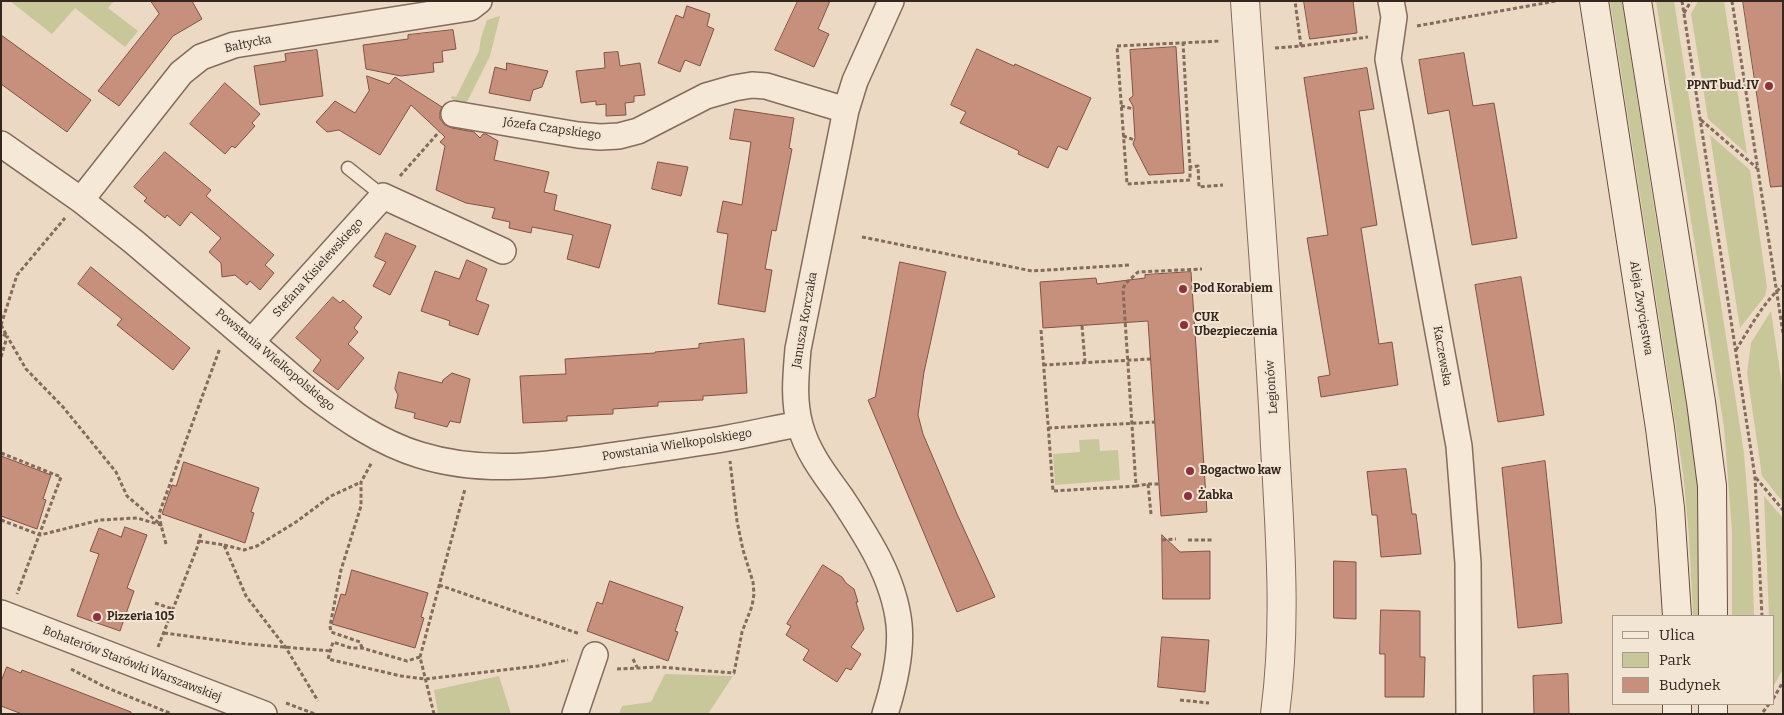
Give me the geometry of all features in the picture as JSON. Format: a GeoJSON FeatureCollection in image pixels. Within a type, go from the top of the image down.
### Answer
{"type":"FeatureCollection","features":[{"type":"Feature","properties":{"kind":"main road","name":"Legionów"},"geometry":{"type":"LineString","coordinates":[[1245,1],[1273,399],[1280,551],[1282,628],[1275,714]]}},
{"type":"Feature","properties":{"kind":"main road","name":"Aleja Zwycięstwa"},"geometry":{"type":"LineString","coordinates":[[1594,1],[1660,428],[1670,508],[1676,615]]}},
{"type":"Feature","properties":{"kind":"main road"},"geometry":{"type":"LineString","coordinates":[[1637,1],[1701,402],[1712,486],[1713,615]]}},
{"type":"Feature","properties":{"kind":"street","name":"Bałtycka"},"geometry":{"type":"LineString","coordinates":[[73,209],[181,73],[201,57],[234,45],[470,8],[479,1]]}},
{"type":"Feature","properties":{"kind":"street","name":"Janusza Korczaka"},"geometry":{"type":"LineString","coordinates":[[884,714],[893,688],[898,656],[899,624],[890,589],[872,544],[818,464],[806,442],[799,424],[795,388],[798,349],[846,110],[855,80],[891,1]]}},
{"type":"Feature","properties":{"kind":"street","name":"Kaczewska"},"geometry":{"type":"LineString","coordinates":[[1391,1],[1394,18],[1388,59],[1459,446],[1468,563],[1469,714]]}},
{"type":"Feature","properties":{"kind":"street","name":"Józefa Czapskiego"},"geometry":{"type":"LineString","coordinates":[[454,114],[578,135],[619,136],[638,131],[706,96],[734,88],[752,86],[766,86],[846,110]]}},
{"type":"Feature","properties":{"kind":"street","name":"Powstania Wielkopolskiego"},"geometry":{"type":"LineString","coordinates":[[1,144],[73,209],[134,242],[318,398],[363,430],[419,455],[471,466],[525,467],[728,438],[799,424]]}},
{"type":"Feature","properties":{"kind":"street"},"geometry":{"type":"LineString","coordinates":[[383,196],[504,251]]}},
{"type":"Feature","properties":{"kind":"street","name":"Stefana Kisielewskiego"},"geometry":{"type":"LineString","coordinates":[[252,341],[383,196]]}},
{"type":"Feature","properties":{"kind":"street","name":"Bohaterów Starówki Warszawskiej"},"geometry":{"type":"LineString","coordinates":[[6,615],[264,714]]}},
{"type":"Feature","properties":{"kind":"street"},"geometry":{"type":"LineString","coordinates":[[575,714],[595,655]]}},
{"type":"Feature","properties":{"kind":"lane"},"geometry":{"type":"LineString","coordinates":[[348,168],[383,196]]}},
{"type":"Feature","properties":{"kind":"path"},"geometry":{"type":"LineString","coordinates":[[1294,1],[1301,46]]}},
{"type":"Feature","properties":{"kind":"path"},"geometry":{"type":"LineString","coordinates":[[1270,49],[1392,34],[1410,28],[1556,1]]}},
{"type":"Feature","properties":{"kind":"path"},"geometry":{"type":"LineString","coordinates":[[1682,1],[1755,477],[1762,615]]}},
{"type":"Feature","properties":{"kind":"path"},"geometry":{"type":"LineString","coordinates":[[1684,13],[1691,1]]}},
{"type":"Feature","properties":{"kind":"path"},"geometry":{"type":"LineString","coordinates":[[1732,1],[1783,333]]}},
{"type":"Feature","properties":{"kind":"path"},"geometry":{"type":"LineString","coordinates":[[1183,42],[1190,180],[1127,184],[1117,46],[1183,42],[1221,41]]}},
{"type":"Feature","properties":{"kind":"path"},"geometry":{"type":"LineString","coordinates":[[1121,106],[1134,109]]}},
{"type":"Feature","properties":{"kind":"path"},"geometry":{"type":"LineString","coordinates":[[383,196],[454,114]]}},
{"type":"Feature","properties":{"kind":"path"},"geometry":{"type":"LineString","coordinates":[[1700,119],[1758,168]]}},
{"type":"Feature","properties":{"kind":"path"},"geometry":{"type":"LineString","coordinates":[[1123,136],[1135,140]]}},
{"type":"Feature","properties":{"kind":"path"},"geometry":{"type":"LineString","coordinates":[[1190,167],[1198,166],[1199,187],[1223,185]]}},
{"type":"Feature","properties":{"kind":"path"},"geometry":{"type":"LineString","coordinates":[[73,209],[17,275],[1,325],[26,369],[63,407],[116,472],[127,496],[160,525]]}},
{"type":"Feature","properties":{"kind":"path"},"geometry":{"type":"LineString","coordinates":[[862,237],[1032,271],[1129,265]]}},
{"type":"Feature","properties":{"kind":"path"},"geometry":{"type":"LineString","coordinates":[[1136,486],[1122,289],[1138,272],[1146,270],[1202,269]]}},
{"type":"Feature","properties":{"kind":"path"},"geometry":{"type":"LineString","coordinates":[[1735,351],[1777,290],[1783,286]]}},
{"type":"Feature","properties":{"kind":"path"},"geometry":{"type":"LineString","coordinates":[[1082,326],[1085,362]]}},
{"type":"Feature","properties":{"kind":"path"},"geometry":{"type":"LineString","coordinates":[[1041,330],[1052,490],[1158,484]]}},
{"type":"Feature","properties":{"kind":"path"},"geometry":{"type":"LineString","coordinates":[[1,334],[7,336]]}},
{"type":"Feature","properties":{"kind":"path"},"geometry":{"type":"LineString","coordinates":[[1,357],[7,336]]}},
{"type":"Feature","properties":{"kind":"path"},"geometry":{"type":"LineString","coordinates":[[166,544],[160,525],[160,514],[221,346]]}},
{"type":"Feature","properties":{"kind":"path"},"geometry":{"type":"LineString","coordinates":[[1043,365],[1150,359]]}},
{"type":"Feature","properties":{"kind":"path"},"geometry":{"type":"LineString","coordinates":[[1048,428],[1154,422]]}},
{"type":"Feature","properties":{"kind":"path"},"geometry":{"type":"LineString","coordinates":[[362,648],[360,642],[331,632],[331,614],[341,570],[361,506],[361,482],[383,440]]}},
{"type":"Feature","properties":{"kind":"path"},"geometry":{"type":"LineString","coordinates":[[1,453],[61,477],[13,604],[6,615]]}},
{"type":"Feature","properties":{"kind":"path"},"geometry":{"type":"LineString","coordinates":[[633,659],[637,667],[734,673],[742,632],[752,606],[754,594],[753,582],[743,550],[737,521],[730,455]]}},
{"type":"Feature","properties":{"kind":"path"},"geometry":{"type":"LineString","coordinates":[[1755,477],[1783,510]]}},
{"type":"Feature","properties":{"kind":"path"},"geometry":{"type":"LineString","coordinates":[[199,541],[244,550],[257,546],[296,522],[331,496],[361,482]]}},
{"type":"Feature","properties":{"kind":"path"},"geometry":{"type":"LineString","coordinates":[[1148,484],[1151,514]]}},
{"type":"Feature","properties":{"kind":"path"},"geometry":{"type":"LineString","coordinates":[[434,714],[420,657],[465,491]]}},
{"type":"Feature","properties":{"kind":"path"},"geometry":{"type":"LineString","coordinates":[[1,520],[40,535],[100,520],[137,518],[160,525]]}},
{"type":"Feature","properties":{"kind":"path"},"geometry":{"type":"LineString","coordinates":[[149,670],[201,533]]}},
{"type":"Feature","properties":{"kind":"path"},"geometry":{"type":"LineString","coordinates":[[1162,540],[1176,539]]}},
{"type":"Feature","properties":{"kind":"path"},"geometry":{"type":"LineString","coordinates":[[1188,540],[1214,540]]}},
{"type":"Feature","properties":{"kind":"path"},"geometry":{"type":"LineString","coordinates":[[224,545],[246,596],[286,648],[318,701]]}},
{"type":"Feature","properties":{"kind":"path"},"geometry":{"type":"LineString","coordinates":[[420,657],[407,661],[333,642],[328,659],[401,676],[426,679],[538,666],[595,655],[593,639],[439,585]]}},
{"type":"Feature","properties":{"kind":"path"},"geometry":{"type":"LineString","coordinates":[[155,602],[173,609]]}},
{"type":"Feature","properties":{"kind":"path"},"geometry":{"type":"LineString","coordinates":[[164,633],[248,644],[331,651]]}},
{"type":"Feature","properties":{"kind":"path"},"geometry":{"type":"LineString","coordinates":[[70,668],[112,690],[172,714]]}},
{"type":"Feature","properties":{"kind":"path"},"geometry":{"type":"LineString","coordinates":[[1774,697],[1783,682]]}},
{"type":"Feature","properties":{"kind":"path"},"geometry":{"type":"LineString","coordinates":[[1180,700],[1209,703]]}},
{"type":"Feature","properties":{"kind":"green space"},"geometry":{"type":"Polygon","coordinates":[[[10,1],[114,1],[108,8],[138,31],[125,47],[75,8],[52,34],[10,1]]]}},
{"type":"Feature","properties":{"kind":"green space"},"geometry":{"type":"Polygon","coordinates":[[[1610,1],[1622,1],[1664,270],[1686,394],[1697,481],[1699,615],[1693,615],[1689,536],[1683,473],[1610,1]]]}},
{"type":"Feature","properties":{"kind":"green space"},"geometry":{"type":"Polygon","coordinates":[[[1656,1],[1674,1],[1744,453],[1752,553],[1754,615],[1732,615],[1732,532],[1724,427],[1656,1]]]}},
{"type":"Feature","properties":{"kind":"green space"},"geometry":{"type":"Polygon","coordinates":[[[1698,1],[1724,1],[1747,154],[1708,119],[1691,14],[1698,1]]]}},
{"type":"Feature","properties":{"kind":"green space"},"geometry":{"type":"Polygon","coordinates":[[[500,16],[490,56],[465,106],[451,98],[452,96],[456,97],[479,51],[487,20],[500,16]]]}},
{"type":"Feature","properties":{"kind":"green space"},"geometry":{"type":"Polygon","coordinates":[[[1710,135],[1750,170],[1767,287],[1765,296],[1740,328],[1710,135]]]}},
{"type":"Feature","properties":{"kind":"green space"},"geometry":{"type":"Polygon","coordinates":[[[1771,311],[1783,392],[1783,502],[1762,476],[1747,373],[1751,343],[1771,311]]]}},
{"type":"Feature","properties":{"kind":"green space"},"geometry":{"type":"Polygon","coordinates":[[[1099,439],[1100,451],[1118,450],[1120,480],[1055,485],[1053,454],[1080,452],[1079,440],[1099,439]]]}},
{"type":"Feature","properties":{"kind":"green space"},"geometry":{"type":"Polygon","coordinates":[[[1764,496],[1783,518],[1783,669],[1774,685],[1774,615],[1769,615],[1764,496]]]}},
{"type":"Feature","properties":{"kind":"green space"},"geometry":{"type":"Polygon","coordinates":[[[665,674],[733,676],[708,714],[619,714],[622,706],[651,702],[665,674]]]}},
{"type":"Feature","properties":{"kind":"green space"},"geometry":{"type":"Polygon","coordinates":[[[499,676],[511,714],[438,714],[434,690],[499,676]]]}},
{"type":"Feature","properties":{"kind":"building"},"geometry":{"type":"Polygon","coordinates":[[[151,1],[192,1],[202,19],[173,36],[119,106],[98,91],[159,14],[151,1]]]}},
{"type":"Feature","properties":{"kind":"building"},"geometry":{"type":"Polygon","coordinates":[[[798,1],[830,1],[818,29],[829,34],[814,67],[775,50],[798,1]]]}},
{"type":"Feature","properties":{"kind":"building"},"geometry":{"type":"Polygon","coordinates":[[[1304,1],[1353,1],[1357,33],[1310,39],[1304,1]]]}},
{"type":"Feature","properties":{"kind":"building","name":"PPNT bud. IV"},"geometry":{"type":"Polygon","coordinates":[[[1743,1],[1783,1],[1783,186],[1771,187],[1743,1]]]}},
{"type":"Feature","properties":{"kind":"building"},"geometry":{"type":"Polygon","coordinates":[[[687,6],[710,14],[707,26],[714,29],[700,66],[685,60],[680,72],[658,63],[676,15],[683,18],[687,6]]]}},
{"type":"Feature","properties":{"kind":"building"},"geometry":{"type":"Polygon","coordinates":[[[453,30],[456,49],[442,51],[443,62],[433,63],[434,72],[401,76],[366,69],[363,45],[408,39],[408,35],[453,30]]]}},
{"type":"Feature","properties":{"kind":"building"},"geometry":{"type":"Polygon","coordinates":[[[1,35],[91,100],[67,132],[1,84],[1,35]]]}},
{"type":"Feature","properties":{"kind":"building"},"geometry":{"type":"Polygon","coordinates":[[[1176,47],[1184,173],[1149,175],[1133,144],[1135,138],[1133,106],[1129,99],[1133,96],[1130,50],[1176,47]]]}},
{"type":"Feature","properties":{"kind":"building"},"geometry":{"type":"Polygon","coordinates":[[[977,49],[1091,98],[1067,150],[1058,146],[1048,168],[1018,154],[1019,151],[960,123],[966,112],[951,105],[977,49]]]}},
{"type":"Feature","properties":{"kind":"building"},"geometry":{"type":"Polygon","coordinates":[[[317,50],[323,96],[260,105],[254,66],[286,61],[285,54],[317,50]]]}},
{"type":"Feature","properties":{"kind":"building"},"geometry":{"type":"Polygon","coordinates":[[[618,52],[620,66],[640,63],[645,95],[634,96],[634,102],[625,103],[626,115],[606,116],[606,104],[596,105],[596,101],[581,103],[576,71],[605,68],[604,53],[618,52]]]}},
{"type":"Feature","properties":{"kind":"building"},"geometry":{"type":"Polygon","coordinates":[[[1464,53],[1473,106],[1494,103],[1517,238],[1472,245],[1449,110],[1428,114],[1419,60],[1464,53]]]}},
{"type":"Feature","properties":{"kind":"building"},"geometry":{"type":"Polygon","coordinates":[[[507,63],[548,71],[542,87],[533,90],[530,101],[489,93],[495,67],[506,70],[507,63]]]}},
{"type":"Feature","properties":{"kind":"building"},"geometry":{"type":"Polygon","coordinates":[[[1367,68],[1374,109],[1359,111],[1377,225],[1361,228],[1379,344],[1392,342],[1398,385],[1321,397],[1318,377],[1330,375],[1307,238],[1328,235],[1304,78],[1367,68]]]}},
{"type":"Feature","properties":{"kind":"building"},"geometry":{"type":"Polygon","coordinates":[[[367,76],[389,84],[395,77],[442,107],[440,119],[445,125],[474,132],[480,138],[483,134],[486,134],[498,141],[494,160],[549,172],[544,192],[557,195],[554,210],[611,225],[599,268],[567,259],[573,235],[532,227],[531,233],[509,228],[510,222],[492,218],[495,208],[466,203],[436,190],[445,146],[440,142],[445,137],[411,105],[380,155],[339,130],[327,132],[316,122],[335,101],[355,113],[369,91],[367,76]]]}},
{"type":"Feature","properties":{"kind":"building"},"geometry":{"type":"Polygon","coordinates":[[[225,83],[260,114],[252,123],[255,126],[235,148],[232,146],[225,154],[190,124],[225,83]]]}},
{"type":"Feature","properties":{"kind":"building"},"geometry":{"type":"Polygon","coordinates":[[[735,109],[794,118],[789,148],[792,149],[776,231],[772,230],[765,269],[772,270],[765,312],[718,304],[728,234],[717,232],[723,201],[742,205],[751,142],[730,139],[735,109]]]}},
{"type":"Feature","properties":{"kind":"building"},"geometry":{"type":"Polygon","coordinates":[[[165,152],[211,190],[206,196],[274,255],[265,265],[274,273],[260,290],[250,281],[247,285],[235,275],[222,277],[221,263],[209,252],[221,238],[191,212],[180,226],[167,215],[165,218],[144,201],[147,198],[134,187],[165,152]]]}},
{"type":"Feature","properties":{"kind":"building"},"geometry":{"type":"Polygon","coordinates":[[[658,162],[688,167],[681,196],[652,189],[658,162]]]}},
{"type":"Feature","properties":{"kind":"building"},"geometry":{"type":"Polygon","coordinates":[[[386,233],[416,246],[390,295],[373,286],[386,262],[375,257],[386,233]]]}},
{"type":"Feature","properties":{"kind":"building"},"geometry":{"type":"Polygon","coordinates":[[[467,260],[487,269],[476,300],[489,305],[478,335],[449,325],[450,321],[421,311],[435,271],[459,279],[467,260]]]}},
{"type":"Feature","properties":{"kind":"building"},"geometry":{"type":"Polygon","coordinates":[[[900,262],[946,272],[924,372],[918,415],[923,434],[995,597],[957,612],[868,400],[875,397],[900,262]]]}},
{"type":"Feature","properties":{"kind":"building"},"geometry":{"type":"Polygon","coordinates":[[[91,267],[190,348],[173,370],[117,325],[122,319],[78,284],[91,267]]]}},
{"type":"Feature","properties":{"kind":"building"},"geometry":{"type":"Polygon","coordinates":[[[1191,272],[1207,512],[1161,516],[1148,321],[1043,328],[1040,282],[1096,278],[1097,284],[1145,278],[1145,275],[1191,272]]]}},
{"type":"Feature","properties":{"kind":"building"},"geometry":{"type":"Polygon","coordinates":[[[1521,277],[1544,415],[1498,422],[1475,285],[1521,277]]]}},
{"type":"Feature","properties":{"kind":"building"},"geometry":{"type":"Polygon","coordinates":[[[333,297],[340,303],[343,300],[362,317],[354,328],[358,332],[348,344],[364,358],[338,390],[313,371],[321,360],[296,338],[333,297]]]}},
{"type":"Feature","properties":{"kind":"building"},"geometry":{"type":"Polygon","coordinates":[[[744,339],[747,393],[703,396],[703,400],[658,402],[658,406],[613,409],[613,414],[567,416],[567,421],[523,423],[520,376],[566,374],[565,359],[655,353],[699,348],[699,344],[744,339]]]}},
{"type":"Feature","properties":{"kind":"building"},"geometry":{"type":"Polygon","coordinates":[[[399,372],[442,383],[452,373],[470,379],[460,423],[450,421],[447,427],[414,418],[415,413],[395,408],[398,395],[395,389],[399,372]]]}},
{"type":"Feature","properties":{"kind":"building"},"geometry":{"type":"Polygon","coordinates":[[[1,456],[51,475],[43,499],[46,500],[37,529],[1,516],[1,456]]]}},
{"type":"Feature","properties":{"kind":"building"},"geometry":{"type":"Polygon","coordinates":[[[1545,461],[1562,623],[1518,628],[1502,468],[1545,461]]]}},
{"type":"Feature","properties":{"kind":"building"},"geometry":{"type":"Polygon","coordinates":[[[184,462],[259,488],[251,512],[254,513],[245,543],[162,514],[172,485],[176,486],[184,462]]]}},
{"type":"Feature","properties":{"kind":"building"},"geometry":{"type":"Polygon","coordinates":[[[1406,469],[1412,514],[1416,514],[1421,554],[1381,557],[1377,515],[1372,515],[1367,472],[1406,469]]]}},
{"type":"Feature","properties":{"kind":"building"},"geometry":{"type":"Polygon","coordinates":[[[125,527],[147,535],[127,588],[134,591],[120,631],[77,616],[99,554],[90,551],[99,528],[121,537],[125,527]]]}},
{"type":"Feature","properties":{"kind":"building"},"geometry":{"type":"Polygon","coordinates":[[[1162,535],[1180,552],[1210,551],[1210,599],[1163,599],[1162,535]]]}},
{"type":"Feature","properties":{"kind":"building"},"geometry":{"type":"Polygon","coordinates":[[[1334,561],[1356,562],[1356,619],[1334,618],[1334,561]]]}},
{"type":"Feature","properties":{"kind":"building"},"geometry":{"type":"Polygon","coordinates":[[[823,565],[842,577],[854,589],[864,629],[851,647],[861,654],[851,670],[846,668],[837,682],[803,660],[809,650],[786,635],[791,626],[787,624],[823,565]]]}},
{"type":"Feature","properties":{"kind":"building"},"geometry":{"type":"Polygon","coordinates":[[[352,570],[428,593],[421,617],[424,618],[415,648],[332,624],[341,594],[345,595],[352,570]]]}},
{"type":"Feature","properties":{"kind":"building"},"geometry":{"type":"Polygon","coordinates":[[[610,581],[683,607],[675,631],[678,632],[668,661],[587,631],[597,602],[602,604],[610,581]]]}},
{"type":"Feature","properties":{"kind":"building"},"geometry":{"type":"Polygon","coordinates":[[[1381,610],[1420,611],[1420,657],[1425,657],[1424,697],[1385,697],[1385,654],[1380,654],[1381,610]]]}},
{"type":"Feature","properties":{"kind":"building"},"geometry":{"type":"Polygon","coordinates":[[[1162,637],[1209,640],[1205,692],[1158,687],[1162,637]]]}},
{"type":"Feature","properties":{"kind":"building"},"geometry":{"type":"Polygon","coordinates":[[[7,667],[21,673],[22,670],[131,712],[131,714],[22,714],[1,706],[1,682],[7,667]]]}},
{"type":"Feature","properties":{"kind":"building"},"geometry":{"type":"Polygon","coordinates":[[[1568,674],[1569,714],[1534,714],[1533,676],[1568,674]]]}},
{"type":"Feature","properties":{"kind":"place","name":"PPNT bud. IV"},"geometry":{"type":"Point","coordinates":[1769,86]}},
{"type":"Feature","properties":{"kind":"place","name":"Pod Korabiem"},"geometry":{"type":"Point","coordinates":[1183,289]}},
{"type":"Feature","properties":{"kind":"place","name":"CUK Ubezpieczenia"},"geometry":{"type":"Point","coordinates":[1184,325]}},
{"type":"Feature","properties":{"kind":"place","name":"Bogactwo kaw"},"geometry":{"type":"Point","coordinates":[1190,471]}},
{"type":"Feature","properties":{"kind":"place","name":"Żabka"},"geometry":{"type":"Point","coordinates":[1188,496]}},
{"type":"Feature","properties":{"kind":"place","name":"Pizzeria 105"},"geometry":{"type":"Point","coordinates":[97,617]}}]}
